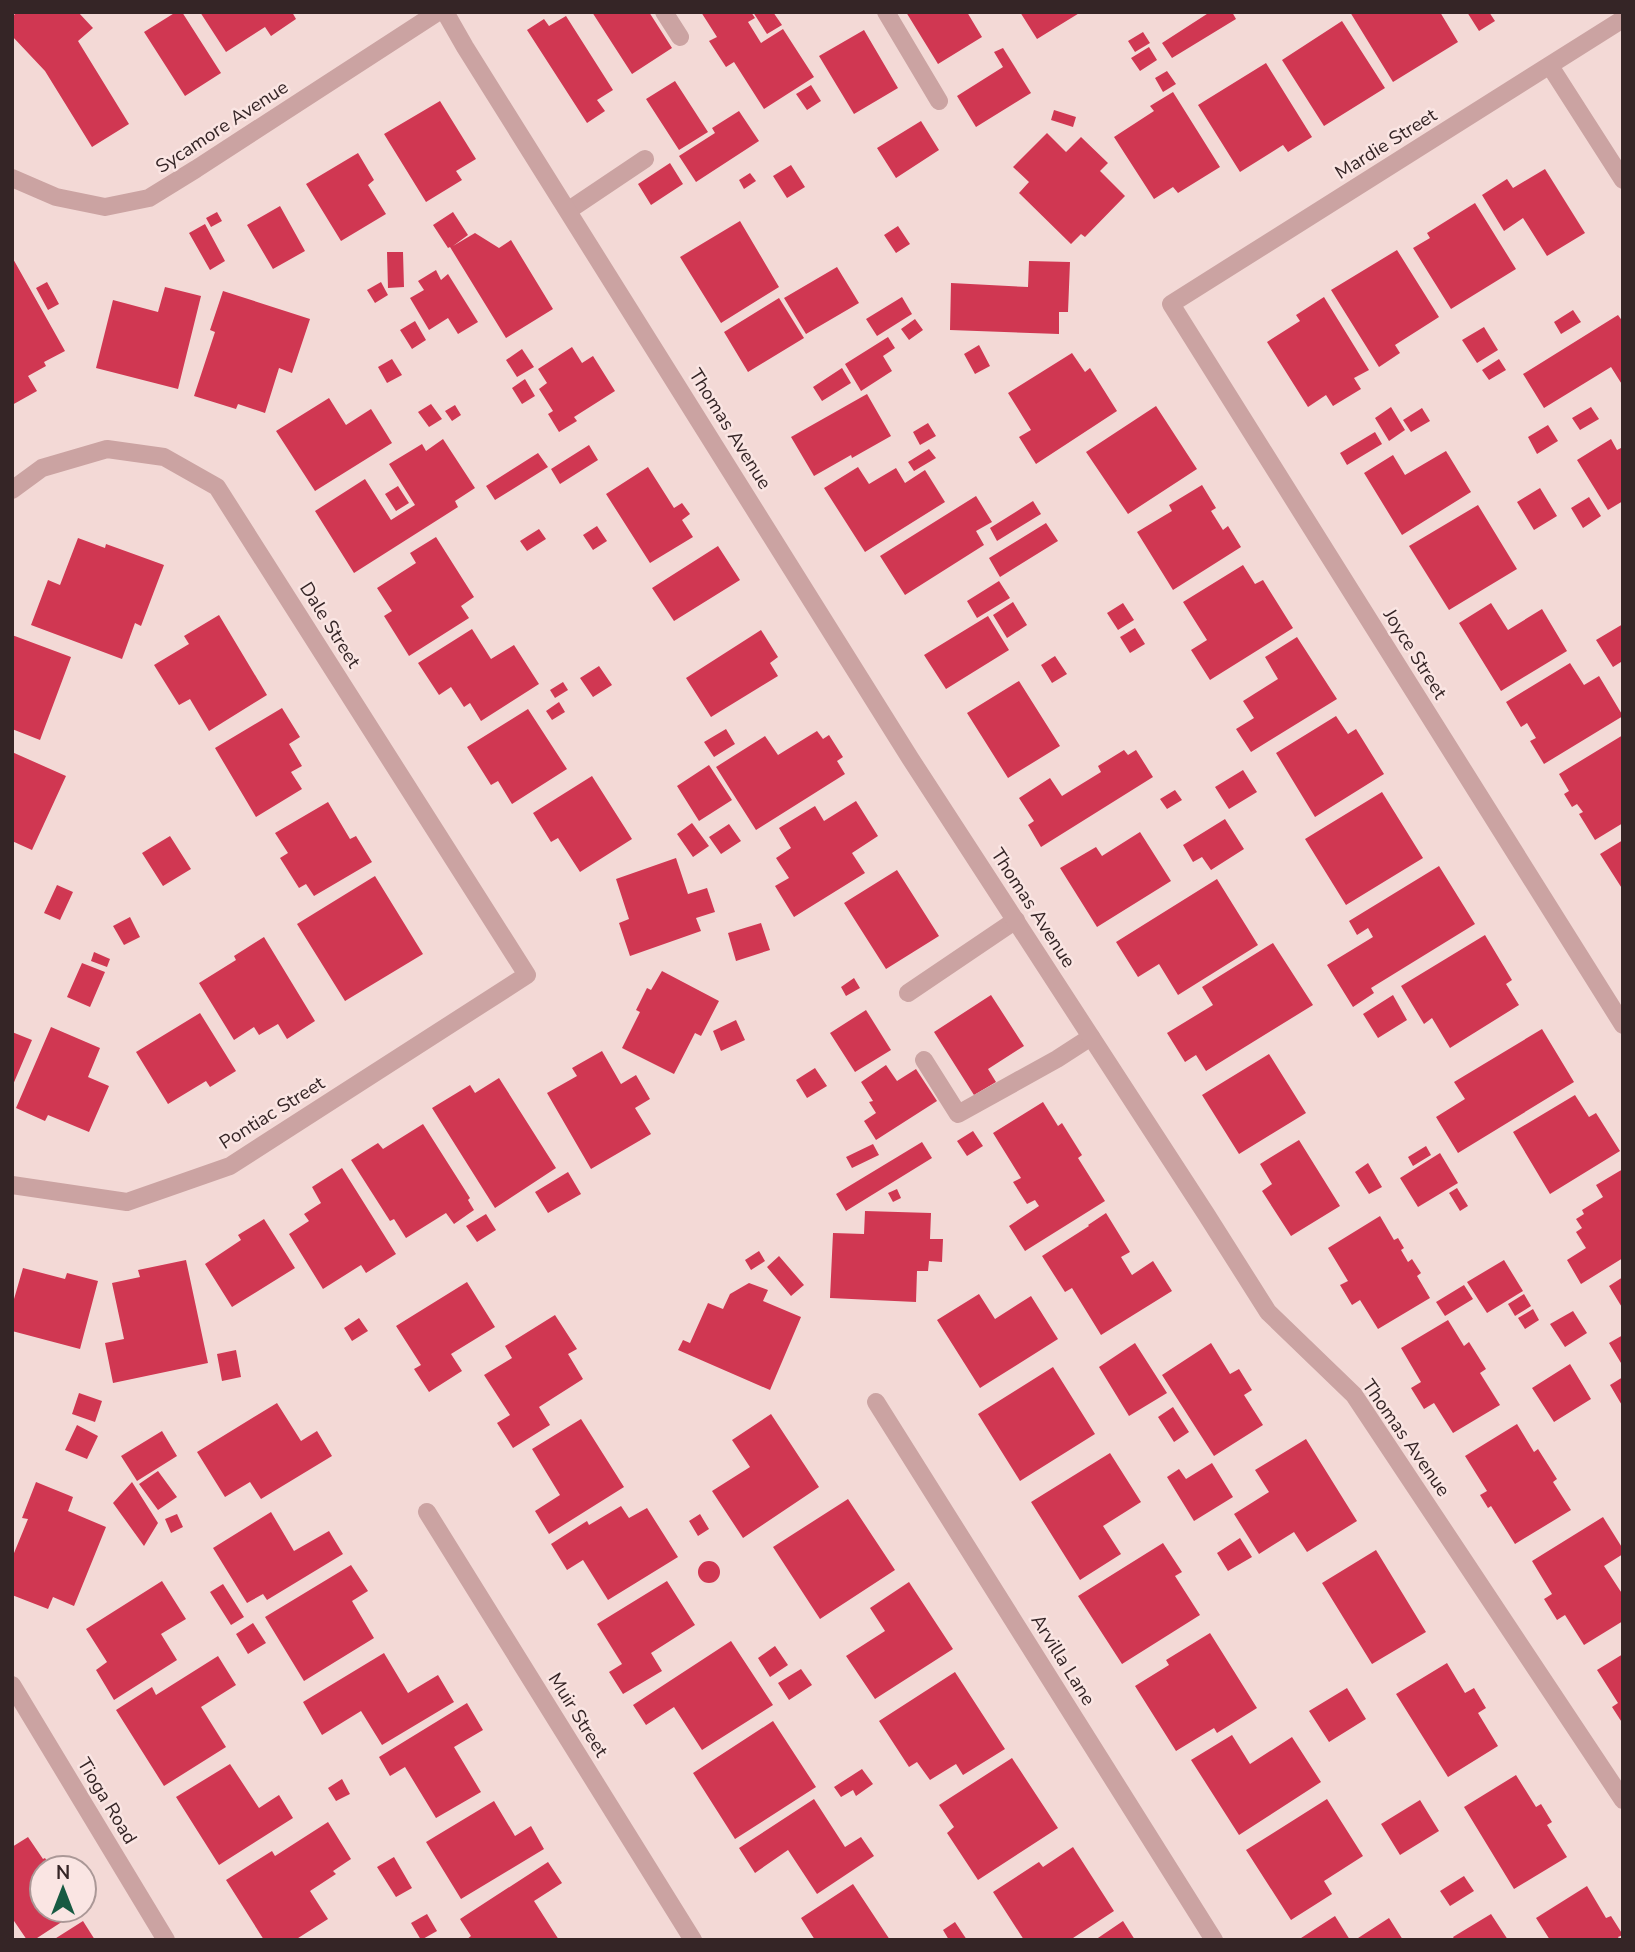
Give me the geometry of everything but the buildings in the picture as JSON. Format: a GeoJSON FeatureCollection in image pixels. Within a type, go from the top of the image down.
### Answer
{"type":"FeatureCollection","features":[{"type":"Feature","properties":{"kind":"street","name":"Sycamore Avenue"},"geometry":{"type":"LineString","coordinates":[[12,178],[56,197],[104,207],[149,198],[438,12]]}},
{"type":"Feature","properties":{"kind":"street","name":"Thomas Avenue"},"geometry":{"type":"LineString","coordinates":[[445,12],[910,758],[1268,1312],[1354,1395],[1623,1800]]}},
{"type":"Feature","properties":{"kind":"street"},"geometry":{"type":"LineString","coordinates":[[664,12],[680,37]]}},
{"type":"Feature","properties":{"kind":"street"},"geometry":{"type":"LineString","coordinates":[[886,12],[939,101]]}},
{"type":"Feature","properties":{"kind":"street","name":"Mardie Street"},"geometry":{"type":"LineString","coordinates":[[1171,304],[1623,19]]}},
{"type":"Feature","properties":{"kind":"street"},"geometry":{"type":"LineString","coordinates":[[1550,65],[1623,180]]}},
{"type":"Feature","properties":{"kind":"street"},"geometry":{"type":"LineString","coordinates":[[569,210],[645,159]]}},
{"type":"Feature","properties":{"kind":"street","name":"Joyce Street"},"geometry":{"type":"LineString","coordinates":[[1171,304],[1623,1025]]}},
{"type":"Feature","properties":{"kind":"street","name":"Dale Street"},"geometry":{"type":"LineString","coordinates":[[12,490],[42,468],[107,449],[164,457],[217,487],[527,975]]}},
{"type":"Feature","properties":{"kind":"street"},"geometry":{"type":"LineString","coordinates":[[908,993],[1016,920]]}},
{"type":"Feature","properties":{"kind":"street","name":"Pontiac Street"},"geometry":{"type":"LineString","coordinates":[[12,1185],[127,1202],[230,1166],[527,975]]}},
{"type":"Feature","properties":{"kind":"street"},"geometry":{"type":"LineString","coordinates":[[924,1060],[958,1114],[1091,1037]]}},
{"type":"Feature","properties":{"kind":"street","name":"Arvilla Lane"},"geometry":{"type":"LineString","coordinates":[[876,1402],[1214,1940]]}},
{"type":"Feature","properties":{"kind":"street","name":"Muir Street"},"geometry":{"type":"LineString","coordinates":[[427,1512],[693,1940]]}},
{"type":"Feature","properties":{"kind":"street","name":"Tioga Road"},"geometry":{"type":"LineString","coordinates":[[12,1685],[166,1940]]}}]}
